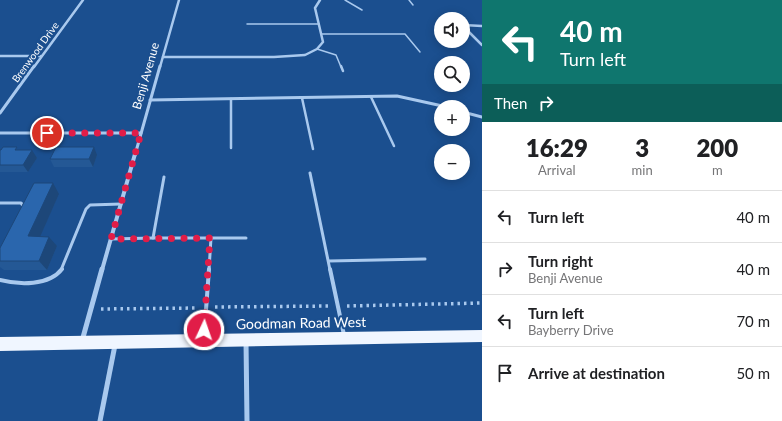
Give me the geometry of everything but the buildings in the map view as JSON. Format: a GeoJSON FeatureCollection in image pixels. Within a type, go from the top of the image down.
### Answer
{"type":"FeatureCollection","features":[{"type":"Feature","properties":{"kind":"main road","name":"Goodman Road West"},"geometry":{"type":"LineString","coordinates":[[0,344],[482,336]]}},
{"type":"Feature","properties":{"kind":"street","name":"Brenwood Drive"},"geometry":{"type":"LineString","coordinates":[[0,113],[83,0]]}},
{"type":"Feature","properties":{"kind":"street","name":"Benji Avenue"},"geometry":{"type":"LineString","coordinates":[[81,343],[179,0]]}},
{"type":"Feature","properties":{"kind":"street"},"geometry":{"type":"LineString","coordinates":[[163,57],[305,55],[317,49],[322,42],[315,8],[320,0]]}},
{"type":"Feature","properties":{"kind":"street"},"geometry":{"type":"LineString","coordinates":[[470,26],[482,26]]}},
{"type":"Feature","properties":{"kind":"street"},"geometry":{"type":"LineString","coordinates":[[470,33],[482,45]]}},
{"type":"Feature","properties":{"kind":"street"},"geometry":{"type":"LineString","coordinates":[[0,56],[42,56]]}},
{"type":"Feature","properties":{"kind":"street"},"geometry":{"type":"LineString","coordinates":[[150,100],[397,96],[434,104]]}},
{"type":"Feature","properties":{"kind":"street"},"geometry":{"type":"LineString","coordinates":[[470,114],[482,117]]}},
{"type":"Feature","properties":{"kind":"street"},"geometry":{"type":"LineString","coordinates":[[0,133],[141,133]]}},
{"type":"Feature","properties":{"kind":"street"},"geometry":{"type":"LineString","coordinates":[[246,340],[247,421]]}},
{"type":"Feature","properties":{"kind":"street"},"geometry":{"type":"LineString","coordinates":[[100,421],[116,342]]}},
{"type":"Feature","properties":{"kind":"lane"},"geometry":{"type":"LineString","coordinates":[[345,0],[362,10]]}},
{"type":"Feature","properties":{"kind":"lane"},"geometry":{"type":"LineString","coordinates":[[409,0],[413,5]]}},
{"type":"Feature","properties":{"kind":"lane"},"geometry":{"type":"LineString","coordinates":[[246,24],[319,24]]}},
{"type":"Feature","properties":{"kind":"lane"},"geometry":{"type":"LineString","coordinates":[[321,34],[405,34],[420,52]]}},
{"type":"Feature","properties":{"kind":"lane"},"geometry":{"type":"LineString","coordinates":[[317,49],[336,55],[343,71]]}},
{"type":"Feature","properties":{"kind":"lane"},"geometry":{"type":"LineString","coordinates":[[372,97],[394,146]]}},
{"type":"Feature","properties":{"kind":"lane"},"geometry":{"type":"LineString","coordinates":[[302,98],[313,149]]}},
{"type":"Feature","properties":{"kind":"lane"},"geometry":{"type":"LineString","coordinates":[[230,148],[231,99]]}},
{"type":"Feature","properties":{"kind":"lane"},"geometry":{"type":"LineString","coordinates":[[310,173],[345,339]]}},
{"type":"Feature","properties":{"kind":"lane"},"geometry":{"type":"LineString","coordinates":[[153,238],[164,177]]}},
{"type":"Feature","properties":{"kind":"lane"},"geometry":{"type":"LineString","coordinates":[[0,203],[21,203],[24,205],[24,208]]}},
{"type":"Feature","properties":{"kind":"lane"},"geometry":{"type":"LineString","coordinates":[[0,280],[30,282],[50,279],[59,274],[64,266],[86,209],[90,205],[121,204]]}},
{"type":"Feature","properties":{"kind":"lane"},"geometry":{"type":"LineString","coordinates":[[203,341],[210,238]]}},
{"type":"Feature","properties":{"kind":"lane"},"geometry":{"type":"LineString","coordinates":[[111,239],[246,238]]}},
{"type":"Feature","properties":{"kind":"lane"},"geometry":{"type":"LineString","coordinates":[[329,261],[425,259]]}},
{"type":"Feature","properties":{"kind":"path"},"geometry":{"type":"LineString","coordinates":[[91,309],[482,303]]}},
{"type":"Feature","properties":{"kind":"route"},"geometry":{"type":"LineString","coordinates":[[47,133],[141,133],[111,239],[210,238],[204,330]]}}]}
